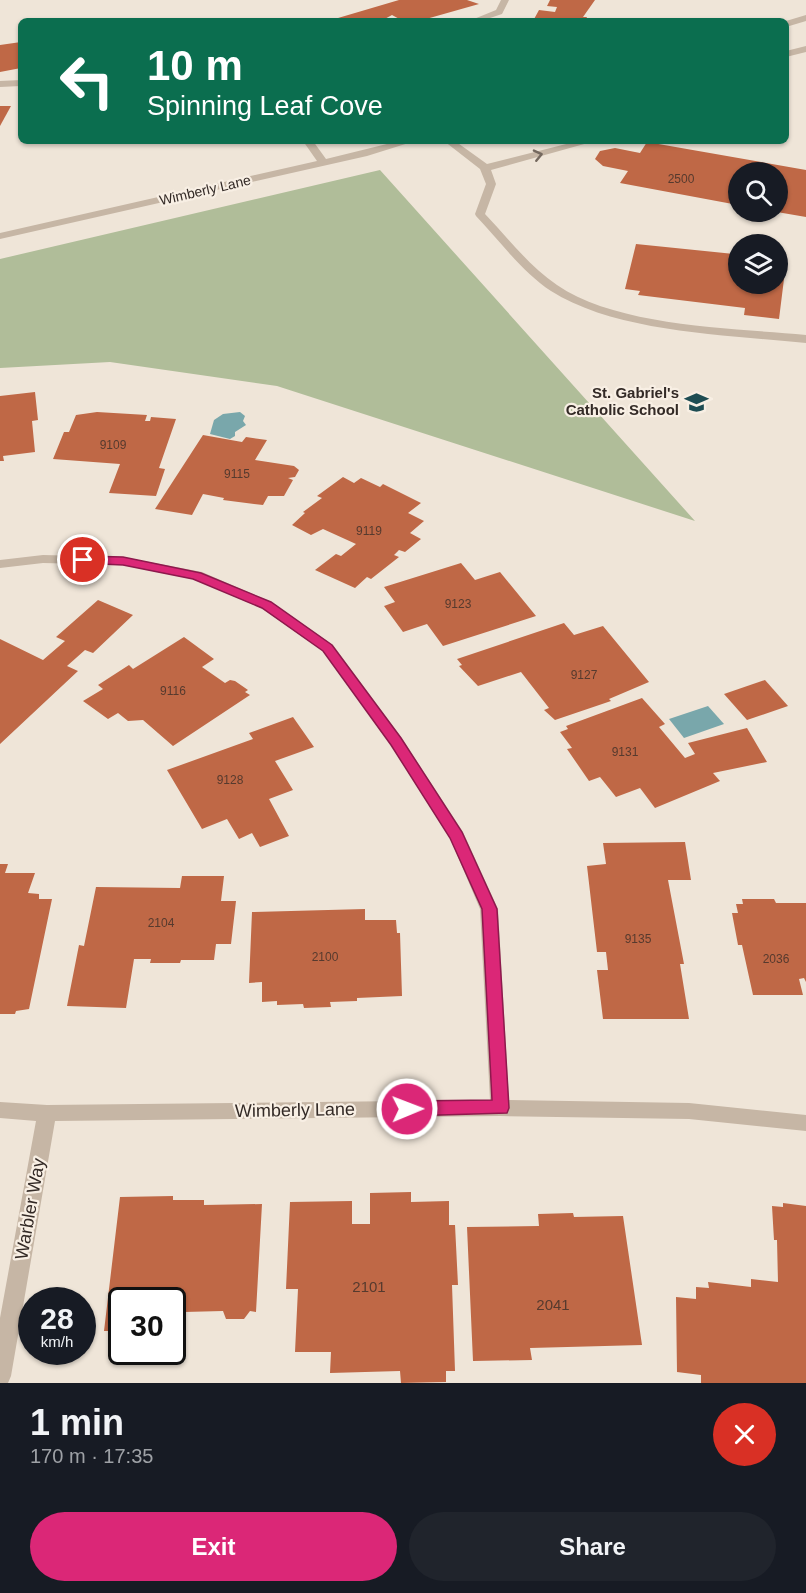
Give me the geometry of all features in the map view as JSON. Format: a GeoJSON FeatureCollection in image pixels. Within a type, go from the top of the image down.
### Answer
{"type":"FeatureCollection","features":[{"type":"Feature","properties":{"kind":"street"},"geometry":{"type":"LineString","coordinates":[[482,18],[499,12],[504,0]]}},
{"type":"Feature","properties":{"kind":"street"},"geometry":{"type":"LineString","coordinates":[[789,23],[806,18]]}},
{"type":"Feature","properties":{"kind":"street"},"geometry":{"type":"LineString","coordinates":[[789,53],[806,49]]}},
{"type":"Feature","properties":{"kind":"street"},"geometry":{"type":"LineString","coordinates":[[0,84],[18,83]]}},
{"type":"Feature","properties":{"kind":"street"},"geometry":{"type":"LineString","coordinates":[[310,144],[323,163]]}},
{"type":"Feature","properties":{"kind":"street","name":"Wimberly Lane"},"geometry":{"type":"LineString","coordinates":[[0,236],[398,144]]}},
{"type":"Feature","properties":{"kind":"street"},"geometry":{"type":"LineString","coordinates":[[453,144],[485,168],[491,184],[480,214],[527,263],[561,293],[611,311],[663,322],[806,339]]}},
{"type":"Feature","properties":{"kind":"street"},"geometry":{"type":"LineString","coordinates":[[485,168],[578,144]]}},
{"type":"Feature","properties":{"kind":"street"},"geometry":{"type":"LineString","coordinates":[[0,564],[43,559],[123,561],[197,575],[266,605],[328,648],[396,741],[457,836],[489,909],[501,1108]]}},
{"type":"Feature","properties":{"kind":"street","name":"Wimberly Lane"},"geometry":{"type":"LineString","coordinates":[[0,1110],[47,1113],[501,1108],[689,1111],[806,1123]]}},
{"type":"Feature","properties":{"kind":"street","name":"Warbler Way"},"geometry":{"type":"LineString","coordinates":[[0,1376],[47,1113]]}},
{"type":"Feature","properties":{"kind":"green space"},"geometry":{"type":"Polygon","coordinates":[[[380,170],[695,521],[277,386],[110,362],[0,368],[0,259],[380,170]]]}},
{"type":"Feature","properties":{"kind":"water"},"geometry":{"type":"Polygon","coordinates":[[[240,412],[245,416],[243,421],[246,425],[235,432],[235,436],[230,439],[210,434],[214,420],[223,414],[240,412]]]}},
{"type":"Feature","properties":{"kind":"water"},"geometry":{"type":"Polygon","coordinates":[[[708,706],[724,724],[684,738],[669,719],[708,706]]]}},
{"type":"Feature","properties":{"kind":"building"},"geometry":{"type":"Polygon","coordinates":[[[399,0],[467,0],[479,4],[430,18],[398,18],[392,15],[386,18],[338,18],[399,0]]]}},
{"type":"Feature","properties":{"kind":"building"},"geometry":{"type":"Polygon","coordinates":[[[550,0],[595,0],[583,17],[586,18],[535,18],[539,10],[555,12],[557,7],[547,6],[550,0]]]}},
{"type":"Feature","properties":{"kind":"building"},"geometry":{"type":"Polygon","coordinates":[[[18,42],[18,69],[0,72],[0,45],[18,42]]]}},
{"type":"Feature","properties":{"kind":"building"},"geometry":{"type":"Polygon","coordinates":[[[0,106],[11,106],[0,126],[0,106]]]}},
{"type":"Feature","properties":{"kind":"building"},"geometry":{"type":"Polygon","coordinates":[[[646,144],[658,144],[761,162],[728,162],[728,203],[620,183],[628,171],[603,166],[595,159],[600,151],[615,148],[640,153],[646,144]]]}},
{"type":"Feature","properties":{"kind":"building"},"geometry":{"type":"Polygon","coordinates":[[[788,167],[806,170],[806,217],[788,214],[788,167]]]}},
{"type":"Feature","properties":{"kind":"building"},"geometry":{"type":"Polygon","coordinates":[[[636,244],[728,253],[728,294],[782,294],[779,319],[744,315],[745,308],[638,295],[640,291],[625,289],[636,244]]]}},
{"type":"Feature","properties":{"kind":"building"},"geometry":{"type":"Polygon","coordinates":[[[35,392],[38,420],[32,421],[35,452],[3,456],[4,461],[0,461],[0,396],[35,392]]]}},
{"type":"Feature","properties":{"kind":"building"},"geometry":{"type":"Polygon","coordinates":[[[97,412],[147,415],[145,421],[150,421],[151,417],[176,419],[159,468],[165,469],[156,496],[109,493],[120,464],[53,459],[64,432],[69,432],[76,415],[97,412]]]}},
{"type":"Feature","properties":{"kind":"building"},"geometry":{"type":"Polygon","coordinates":[[[203,435],[242,442],[246,437],[267,440],[255,460],[294,466],[299,470],[295,477],[288,478],[293,480],[284,496],[268,496],[263,505],[223,500],[224,498],[203,494],[192,515],[155,509],[203,435]]]}},
{"type":"Feature","properties":{"kind":"building"},"geometry":{"type":"Polygon","coordinates":[[[343,477],[354,483],[361,478],[380,487],[383,484],[421,503],[408,513],[424,521],[410,533],[421,539],[405,552],[399,550],[394,555],[399,557],[371,579],[367,577],[355,588],[315,570],[336,554],[341,556],[356,544],[323,529],[311,535],[292,525],[305,513],[303,512],[322,498],[317,496],[343,477]]]}},
{"type":"Feature","properties":{"kind":"building"},"geometry":{"type":"Polygon","coordinates":[[[461,563],[475,580],[500,572],[536,616],[443,646],[427,624],[403,632],[384,606],[395,602],[384,587],[461,563]]]}},
{"type":"Feature","properties":{"kind":"building"},"geometry":{"type":"Polygon","coordinates":[[[98,600],[133,615],[93,653],[85,650],[67,666],[78,671],[0,744],[0,639],[43,660],[65,641],[56,637],[98,600]]]}},
{"type":"Feature","properties":{"kind":"building"},"geometry":{"type":"Polygon","coordinates":[[[564,623],[574,635],[603,626],[649,682],[609,699],[611,701],[555,720],[544,710],[549,708],[521,672],[478,686],[459,666],[462,665],[457,659],[564,623]]]}},
{"type":"Feature","properties":{"kind":"building"},"geometry":{"type":"Polygon","coordinates":[[[184,637],[214,659],[202,667],[225,683],[230,680],[235,681],[248,690],[245,692],[250,695],[173,746],[143,720],[128,721],[118,713],[108,719],[83,701],[103,689],[98,685],[129,665],[133,669],[184,637]]]}},
{"type":"Feature","properties":{"kind":"building"},"geometry":{"type":"Polygon","coordinates":[[[765,680],[788,706],[747,720],[724,694],[765,680]]]}},
{"type":"Feature","properties":{"kind":"building"},"geometry":{"type":"Polygon","coordinates":[[[642,698],[665,724],[659,727],[685,758],[695,754],[688,743],[747,728],[767,762],[713,773],[720,781],[655,808],[640,788],[616,797],[600,777],[589,781],[567,749],[572,748],[560,732],[568,729],[566,726],[642,698]]]}},
{"type":"Feature","properties":{"kind":"building"},"geometry":{"type":"Polygon","coordinates":[[[293,717],[314,747],[275,761],[293,790],[269,799],[289,836],[260,847],[252,833],[239,839],[227,819],[202,829],[167,770],[253,739],[249,733],[293,717]]]}},
{"type":"Feature","properties":{"kind":"building"},"geometry":{"type":"Polygon","coordinates":[[[685,842],[691,880],[668,880],[684,964],[680,964],[689,1019],[603,1019],[597,970],[608,970],[606,952],[597,952],[587,866],[606,864],[603,843],[685,842]]]}},
{"type":"Feature","properties":{"kind":"building"},"geometry":{"type":"Polygon","coordinates":[[[0,864],[8,864],[5,873],[35,873],[28,893],[39,894],[39,899],[52,899],[29,1009],[16,1011],[15,1014],[0,1014],[0,864]]]}},
{"type":"Feature","properties":{"kind":"building"},"geometry":{"type":"Polygon","coordinates":[[[182,876],[224,876],[221,901],[236,901],[231,944],[216,944],[214,960],[150,963],[151,959],[134,959],[126,1008],[67,1006],[79,945],[84,946],[96,887],[180,888],[182,876]]]}},
{"type":"Feature","properties":{"kind":"building"},"geometry":{"type":"Polygon","coordinates":[[[742,899],[774,899],[776,903],[806,903],[806,982],[804,978],[799,979],[803,995],[753,995],[742,945],[738,945],[732,913],[738,913],[736,904],[743,904],[742,899]]]}},
{"type":"Feature","properties":{"kind":"building"},"geometry":{"type":"Polygon","coordinates":[[[365,909],[365,920],[396,920],[397,933],[400,933],[402,996],[330,1002],[331,1007],[304,1008],[303,1004],[277,1005],[277,1001],[262,1002],[262,982],[249,983],[252,912],[365,909]]]}},
{"type":"Feature","properties":{"kind":"building"},"geometry":{"type":"Polygon","coordinates":[[[411,1192],[411,1202],[449,1201],[449,1225],[455,1225],[458,1285],[452,1285],[455,1371],[446,1371],[446,1382],[401,1383],[400,1371],[330,1373],[331,1352],[295,1352],[298,1289],[286,1289],[290,1202],[352,1201],[352,1224],[370,1224],[370,1193],[411,1192]]]}},
{"type":"Feature","properties":{"kind":"building"},"geometry":{"type":"Polygon","coordinates":[[[173,1196],[173,1200],[204,1200],[204,1205],[262,1204],[256,1312],[250,1311],[244,1319],[226,1319],[223,1311],[186,1312],[186,1287],[109,1287],[120,1197],[173,1196]]]}},
{"type":"Feature","properties":{"kind":"building"},"geometry":{"type":"Polygon","coordinates":[[[783,1203],[806,1206],[806,1383],[701,1383],[701,1375],[677,1372],[676,1297],[696,1299],[696,1287],[709,1288],[708,1282],[751,1287],[751,1279],[778,1282],[777,1240],[774,1240],[772,1206],[783,1207],[783,1203]]]}},
{"type":"Feature","properties":{"kind":"building"},"geometry":{"type":"Polygon","coordinates":[[[573,1213],[574,1217],[623,1216],[642,1345],[530,1348],[532,1360],[473,1361],[467,1227],[539,1226],[538,1214],[573,1213]]]}},
{"type":"Feature","properties":{"kind":"building"},"geometry":{"type":"Polygon","coordinates":[[[108,1298],[108,1331],[104,1331],[108,1298]]]}},
{"type":"Feature","properties":{"kind":"place","name":"St. Gabriel's Catholic School"},"geometry":{"type":"Point","coordinates":[697,402]}},
{"type":"Feature","properties":{"kind":"route"},"geometry":{"type":"LineString","coordinates":[[83,560],[123,561],[197,575],[266,605],[328,648],[396,741],[457,836],[489,909],[501,1108],[407,1109]]}}]}
